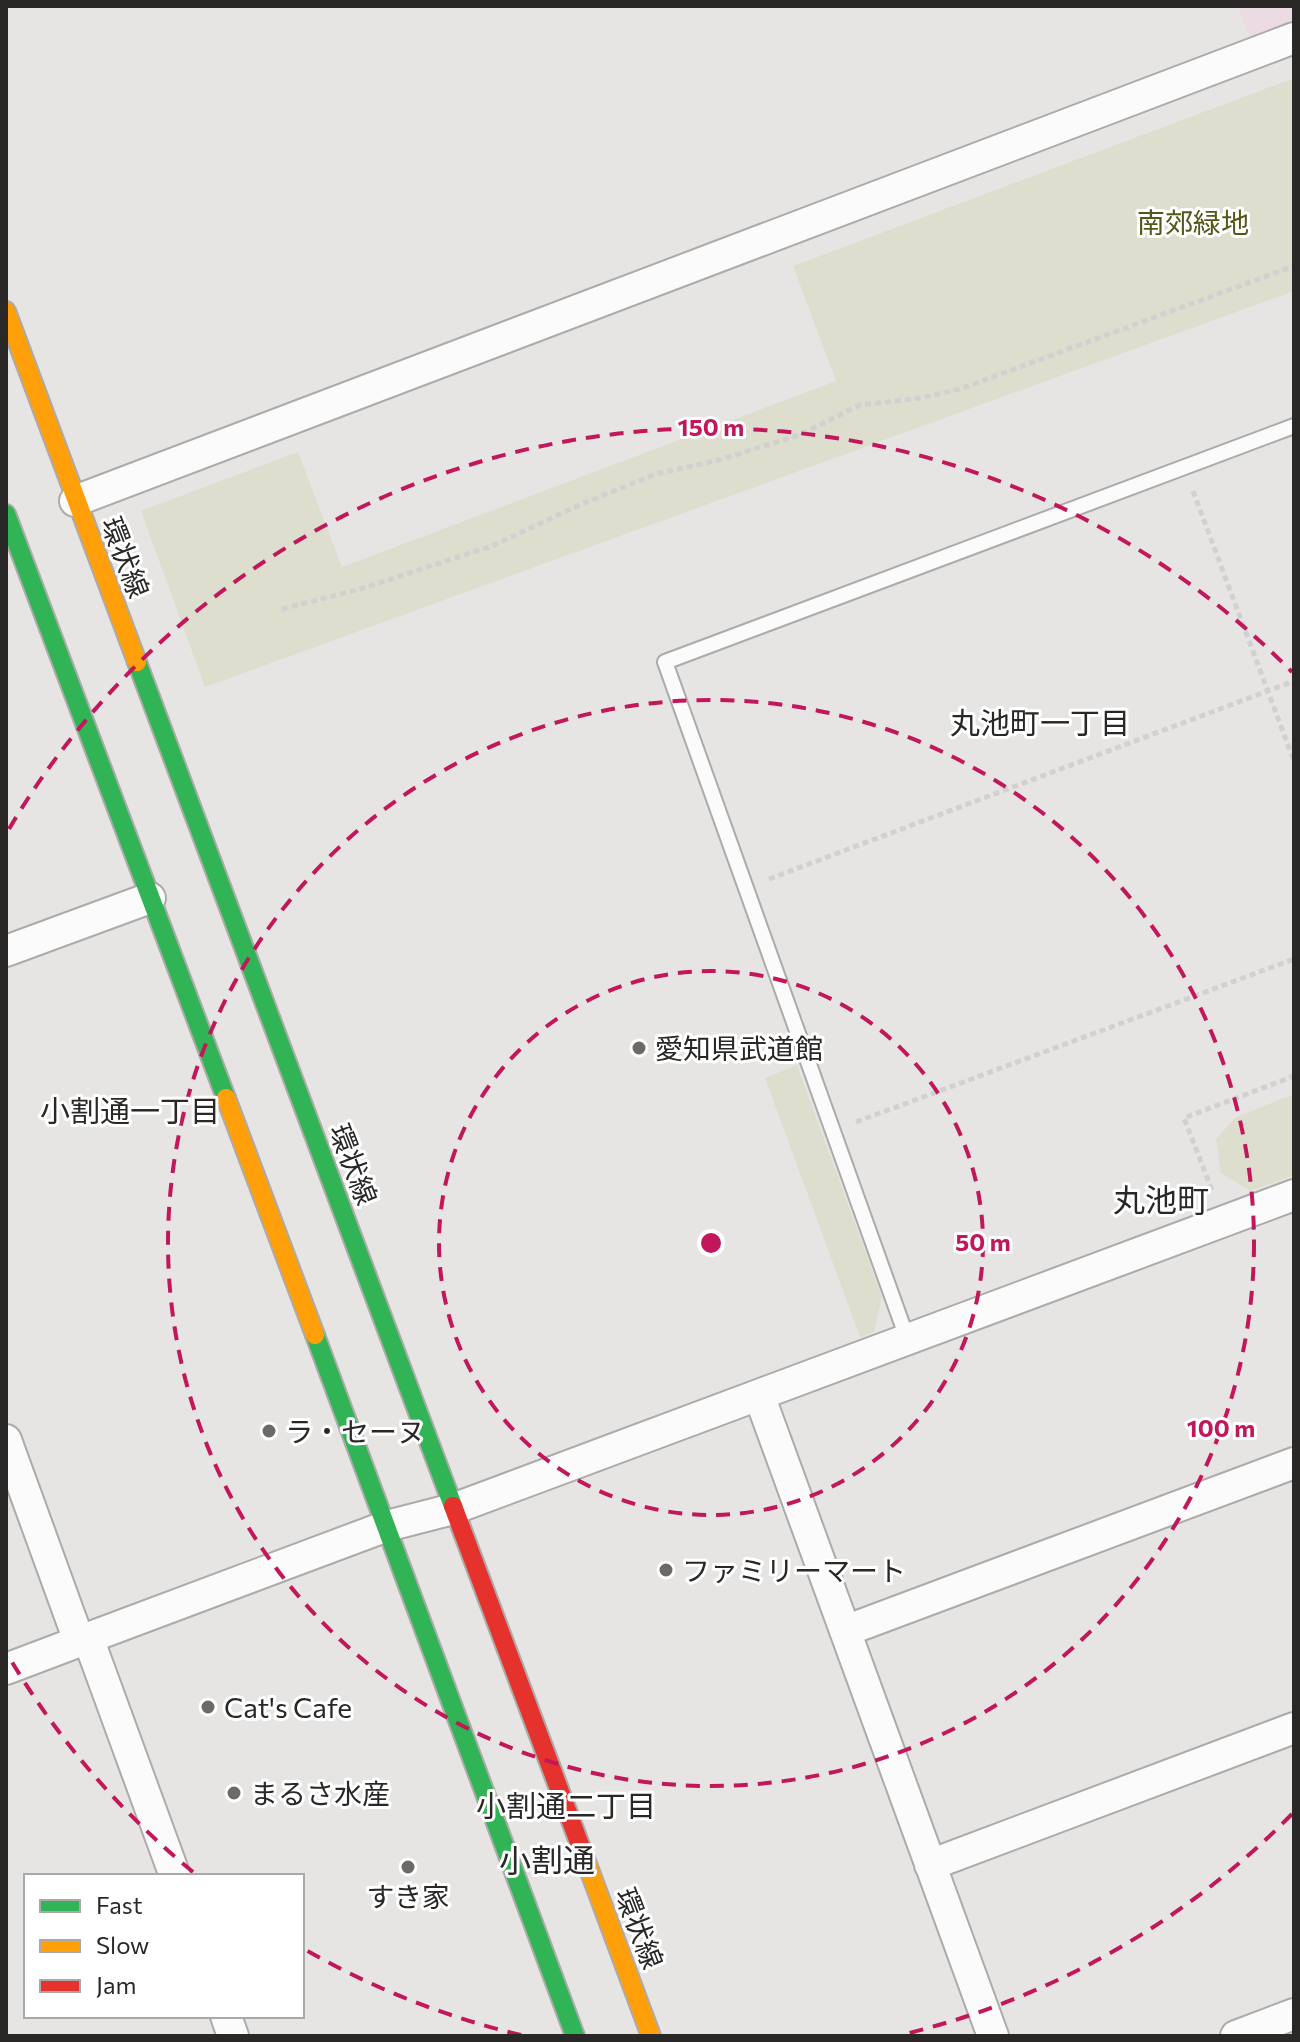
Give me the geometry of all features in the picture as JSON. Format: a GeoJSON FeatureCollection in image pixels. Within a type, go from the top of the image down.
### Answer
{"type":"FeatureCollection","features":[{"type":"Feature","properties":{"kind":"main road","name":"環状線"},"geometry":{"type":"LineString","coordinates":[[6,311],[651,2036]]}},
{"type":"Feature","properties":{"kind":"main road"},"geometry":{"type":"LineString","coordinates":[[6,514],[387,1526],[575,2036]]}},
{"type":"Feature","properties":{"kind":"street"},"geometry":{"type":"LineString","coordinates":[[75,501],[1294,38]]}},
{"type":"Feature","properties":{"kind":"street"},"geometry":{"type":"LineString","coordinates":[[6,951],[150,898]]}},
{"type":"Feature","properties":{"kind":"street"},"geometry":{"type":"LineString","coordinates":[[6,1669],[387,1526],[453,1509],[1294,1195]]}},
{"type":"Feature","properties":{"kind":"street"},"geometry":{"type":"LineString","coordinates":[[759,1395],[993,2036]]}},
{"type":"Feature","properties":{"kind":"street"},"geometry":{"type":"LineString","coordinates":[[6,1440],[174,1874]]}},
{"type":"Feature","properties":{"kind":"street"},"geometry":{"type":"LineString","coordinates":[[845,1631],[1294,1463]]}},
{"type":"Feature","properties":{"kind":"street"},"geometry":{"type":"LineString","coordinates":[[930,1865],[1294,1728]]}},
{"type":"Feature","properties":{"kind":"street"},"geometry":{"type":"LineString","coordinates":[[1236,2036],[1294,2014]]}},
{"type":"Feature","properties":{"kind":"lane"},"geometry":{"type":"LineString","coordinates":[[907,1338],[665,662],[1294,426]]}},
{"type":"Feature","properties":{"kind":"path"},"geometry":{"type":"LineString","coordinates":[[282,609],[360,589],[492,546],[656,474],[719,460],[799,435],[860,405],[921,398],[960,389],[1294,266]]}},
{"type":"Feature","properties":{"kind":"path"},"geometry":{"type":"LineString","coordinates":[[1184,468],[1294,761]]}},
{"type":"Feature","properties":{"kind":"path"},"geometry":{"type":"LineString","coordinates":[[746,888],[1294,681]]}},
{"type":"Feature","properties":{"kind":"path"},"geometry":{"type":"LineString","coordinates":[[833,1131],[1294,959]]}},
{"type":"Feature","properties":{"kind":"path"},"geometry":{"type":"LineString","coordinates":[[1223,1221],[1184,1118],[1294,1076]]}},
{"type":"Feature","properties":{"kind":"shaded area"},"geometry":{"type":"Polygon","coordinates":[[[1238,6],[1294,6],[1294,31],[1253,47],[1238,6]]]}},
{"type":"Feature","properties":{"kind":"green space","name":"南郊緑地"},"geometry":{"type":"Polygon","coordinates":[[[1294,78],[1294,291],[205,687],[141,511],[298,452],[342,567],[836,381],[793,266],[1294,78]]]}},
{"type":"Feature","properties":{"kind":"green space"},"geometry":{"type":"Polygon","coordinates":[[[797,1065],[882,1297],[874,1332],[860,1337],[765,1078],[797,1065]]]}},
{"type":"Feature","properties":{"kind":"green space"},"geometry":{"type":"Polygon","coordinates":[[[1294,1094],[1294,1175],[1250,1191],[1221,1173],[1216,1139],[1236,1117],[1294,1094]]]}},
{"type":"Feature","properties":{"kind":"traffic: fast"},"geometry":{"type":"LineString","coordinates":[[6,514],[226,1098]]}},
{"type":"Feature","properties":{"kind":"traffic: fast"},"geometry":{"type":"LineString","coordinates":[[137,662],[453,1506]]}},
{"type":"Feature","properties":{"kind":"traffic: fast"},"geometry":{"type":"LineString","coordinates":[[315,1335],[575,2036]]}},
{"type":"Feature","properties":{"kind":"traffic: slow"},"geometry":{"type":"LineString","coordinates":[[6,311],[137,662]]}},
{"type":"Feature","properties":{"kind":"traffic: slow"},"geometry":{"type":"LineString","coordinates":[[226,1098],[315,1335]]}},
{"type":"Feature","properties":{"kind":"traffic: slow"},"geometry":{"type":"LineString","coordinates":[[583,1853],[651,2036]]}},
{"type":"Feature","properties":{"kind":"traffic: jam"},"geometry":{"type":"LineString","coordinates":[[453,1506],[583,1853]]}},
{"type":"Feature","properties":{"kind":"place","name":"愛知県武道館"},"geometry":{"type":"Point","coordinates":[639,1048]}},
{"type":"Feature","properties":{"kind":"place","name":"ラ・セーヌ"},"geometry":{"type":"Point","coordinates":[269,1431]}},
{"type":"Feature","properties":{"kind":"place","name":"ファミリーマート"},"geometry":{"type":"Point","coordinates":[666,1570]}},
{"type":"Feature","properties":{"kind":"place","name":"Cat's Cafe"},"geometry":{"type":"Point","coordinates":[208,1707]}},
{"type":"Feature","properties":{"kind":"place","name":"まるさ水産"},"geometry":{"type":"Point","coordinates":[234,1793]}},
{"type":"Feature","properties":{"kind":"place","name":"すき家"},"geometry":{"type":"Point","coordinates":[408,1867]}},
{"type":"Feature","properties":{"kind":"district","name":"丸池町一丁目"},"geometry":{"type":"Point","coordinates":[1040,721]}},
{"type":"Feature","properties":{"kind":"district","name":"小割通一丁目"},"geometry":{"type":"Point","coordinates":[130,1109]}},
{"type":"Feature","properties":{"kind":"district","name":"丸池町"},"geometry":{"type":"Point","coordinates":[1161,1199]}},
{"type":"Feature","properties":{"kind":"district","name":"小割通二丁目"},"geometry":{"type":"Point","coordinates":[566,1804]}},
{"type":"Feature","properties":{"kind":"district","name":"小割通"},"geometry":{"type":"Point","coordinates":[547,1859]}}]}
